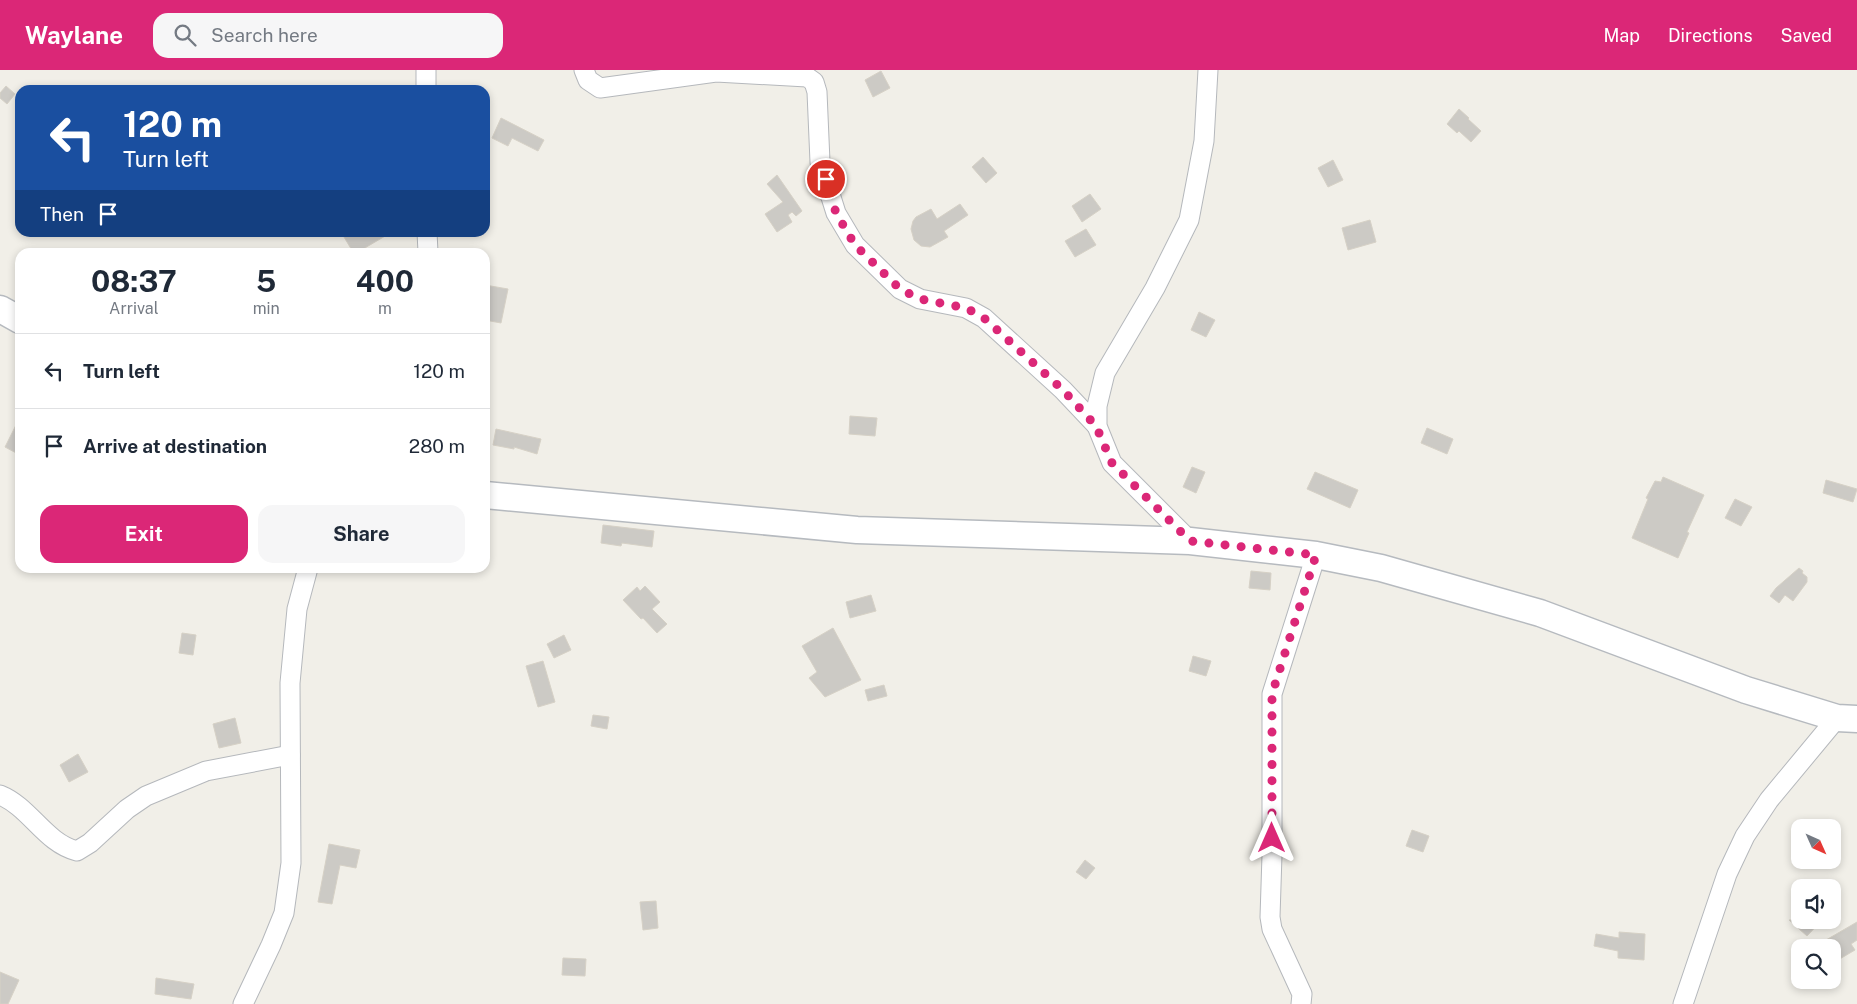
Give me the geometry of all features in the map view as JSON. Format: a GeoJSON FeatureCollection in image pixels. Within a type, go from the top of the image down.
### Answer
{"type":"FeatureCollection","features":[{"type":"Feature","properties":{"kind":"street"},"geometry":{"type":"LineString","coordinates":[[426,70],[426,85]]}},
{"type":"Feature","properties":{"kind":"street"},"geometry":{"type":"LineString","coordinates":[[584,70],[588,80],[600,88],[716,72],[807,77],[814,82],[817,92],[820,162],[836,213],[855,245],[900,289],[920,299],[966,308],[984,318],[1063,390],[1096,426],[1112,463],[1190,541]]}},
{"type":"Feature","properties":{"kind":"street"},"geometry":{"type":"LineString","coordinates":[[1096,426],[1097,406],[1106,373],[1156,288],[1189,220],[1204,140],[1208,70]]}},
{"type":"Feature","properties":{"kind":"street"},"geometry":{"type":"LineString","coordinates":[[0,308],[15,317]]}},
{"type":"Feature","properties":{"kind":"street"},"geometry":{"type":"LineString","coordinates":[[490,495],[857,530],[1190,541],[1316,555],[1382,568],[1540,613],[1746,690],[1847,718],[1769,800],[1745,836],[1727,874],[1683,1004]]}},
{"type":"Feature","properties":{"kind":"street"},"geometry":{"type":"LineString","coordinates":[[1301,1004],[1302,994],[1272,929],[1270,917],[1272,694],[1316,555]]}},
{"type":"Feature","properties":{"kind":"street"},"geometry":{"type":"LineString","coordinates":[[243,1004],[284,913],[291,862],[291,674],[297,609],[307,573]]}},
{"type":"Feature","properties":{"kind":"street"},"geometry":{"type":"LineString","coordinates":[[0,795],[12,800],[57,842],[66,848],[77,851],[90,843],[127,809],[146,796],[206,771],[290,755]]}},
{"type":"Feature","properties":{"kind":"building"},"geometry":{"type":"Polygon","coordinates":[[[881,71],[890,88],[873,97],[865,80],[881,71]]]}},
{"type":"Feature","properties":{"kind":"building"},"geometry":{"type":"Polygon","coordinates":[[[6,86],[15,94],[7,104],[0,98],[0,93],[6,86]]]}},
{"type":"Feature","properties":{"kind":"building"},"geometry":{"type":"Polygon","coordinates":[[[1459,109],[1481,131],[1471,142],[1459,131],[1457,133],[1447,124],[1459,109]]]}},
{"type":"Feature","properties":{"kind":"building"},"geometry":{"type":"Polygon","coordinates":[[[501,118],[544,140],[538,151],[512,138],[508,146],[492,138],[501,118]]]}},
{"type":"Feature","properties":{"kind":"building"},"geometry":{"type":"Polygon","coordinates":[[[983,157],[997,173],[986,183],[972,167],[983,157]]]}},
{"type":"Feature","properties":{"kind":"building"},"geometry":{"type":"Polygon","coordinates":[[[1333,160],[1343,180],[1328,187],[1318,168],[1333,160]]]}},
{"type":"Feature","properties":{"kind":"building"},"geometry":{"type":"Polygon","coordinates":[[[777,175],[802,211],[796,216],[792,212],[788,215],[792,222],[777,232],[765,214],[783,202],[767,184],[777,175]]]}},
{"type":"Feature","properties":{"kind":"building"},"geometry":{"type":"Polygon","coordinates":[[[1090,194],[1101,209],[1082,222],[1072,206],[1090,194]]]}},
{"type":"Feature","properties":{"kind":"building"},"geometry":{"type":"Polygon","coordinates":[[[960,204],[968,215],[944,231],[948,237],[930,247],[921,246],[914,240],[911,229],[916,217],[931,209],[937,219],[960,204]]]}},
{"type":"Feature","properties":{"kind":"building"},"geometry":{"type":"Polygon","coordinates":[[[1370,220],[1376,242],[1348,250],[1342,228],[1370,220]]]}},
{"type":"Feature","properties":{"kind":"building"},"geometry":{"type":"Polygon","coordinates":[[[1086,229],[1096,245],[1075,257],[1065,241],[1086,229]]]}},
{"type":"Feature","properties":{"kind":"building"},"geometry":{"type":"Polygon","coordinates":[[[344,237],[384,237],[365,248],[351,248],[344,237]]]}},
{"type":"Feature","properties":{"kind":"building"},"geometry":{"type":"Polygon","coordinates":[[[490,286],[508,289],[501,323],[490,321],[490,286]]]}},
{"type":"Feature","properties":{"kind":"building"},"geometry":{"type":"Polygon","coordinates":[[[1199,312],[1215,320],[1206,337],[1191,330],[1199,312]]]}},
{"type":"Feature","properties":{"kind":"building"},"geometry":{"type":"Polygon","coordinates":[[[850,416],[877,418],[875,436],[849,434],[850,416]]]}},
{"type":"Feature","properties":{"kind":"building"},"geometry":{"type":"Polygon","coordinates":[[[15,427],[15,452],[5,447],[15,427]]]}},
{"type":"Feature","properties":{"kind":"building"},"geometry":{"type":"Polygon","coordinates":[[[1427,428],[1453,439],[1447,454],[1421,443],[1427,428]]]}},
{"type":"Feature","properties":{"kind":"building"},"geometry":{"type":"Polygon","coordinates":[[[496,429],[541,439],[537,454],[514,447],[514,449],[493,445],[496,429]]]}},
{"type":"Feature","properties":{"kind":"building"},"geometry":{"type":"Polygon","coordinates":[[[1192,467],[1205,472],[1196,493],[1183,487],[1192,467]]]}},
{"type":"Feature","properties":{"kind":"building"},"geometry":{"type":"Polygon","coordinates":[[[1315,472],[1358,490],[1350,508],[1307,489],[1315,472]]]}},
{"type":"Feature","properties":{"kind":"building"},"geometry":{"type":"Polygon","coordinates":[[[1663,477],[1704,495],[1687,532],[1689,533],[1678,558],[1632,538],[1648,499],[1646,498],[1655,481],[1661,482],[1663,477]]]}},
{"type":"Feature","properties":{"kind":"building"},"geometry":{"type":"Polygon","coordinates":[[[1826,480],[1857,489],[1853,502],[1823,493],[1826,480]]]}},
{"type":"Feature","properties":{"kind":"building"},"geometry":{"type":"Polygon","coordinates":[[[1735,499],[1752,507],[1741,526],[1725,518],[1735,499]]]}},
{"type":"Feature","properties":{"kind":"building"},"geometry":{"type":"Polygon","coordinates":[[[603,525],[654,531],[652,547],[622,543],[621,546],[601,543],[603,525]]]}},
{"type":"Feature","properties":{"kind":"building"},"geometry":{"type":"Polygon","coordinates":[[[1799,568],[1807,577],[1807,582],[1793,601],[1785,595],[1779,603],[1770,596],[1776,588],[1799,568]]]}},
{"type":"Feature","properties":{"kind":"building"},"geometry":{"type":"Polygon","coordinates":[[[1251,571],[1271,573],[1270,590],[1249,588],[1251,571]]]}},
{"type":"Feature","properties":{"kind":"building"},"geometry":{"type":"Polygon","coordinates":[[[645,586],[660,602],[652,609],[667,624],[657,633],[623,600],[637,587],[640,591],[645,586]]]}},
{"type":"Feature","properties":{"kind":"building"},"geometry":{"type":"Polygon","coordinates":[[[871,595],[876,611],[850,618],[846,602],[871,595]]]}},
{"type":"Feature","properties":{"kind":"building"},"geometry":{"type":"Polygon","coordinates":[[[833,628],[861,680],[825,697],[809,678],[817,672],[802,646],[833,628]]]}},
{"type":"Feature","properties":{"kind":"building"},"geometry":{"type":"Polygon","coordinates":[[[182,633],[196,635],[193,655],[179,653],[182,633]]]}},
{"type":"Feature","properties":{"kind":"building"},"geometry":{"type":"Polygon","coordinates":[[[564,635],[571,650],[554,658],[547,644],[564,635]]]}},
{"type":"Feature","properties":{"kind":"building"},"geometry":{"type":"Polygon","coordinates":[[[1193,656],[1211,661],[1206,676],[1189,671],[1193,656]]]}},
{"type":"Feature","properties":{"kind":"building"},"geometry":{"type":"Polygon","coordinates":[[[543,661],[555,702],[538,707],[526,666],[543,661]]]}},
{"type":"Feature","properties":{"kind":"building"},"geometry":{"type":"Polygon","coordinates":[[[884,685],[887,696],[868,701],[865,690],[884,685]]]}},
{"type":"Feature","properties":{"kind":"building"},"geometry":{"type":"Polygon","coordinates":[[[593,715],[609,717],[607,729],[591,726],[593,715]]]}},
{"type":"Feature","properties":{"kind":"building"},"geometry":{"type":"Polygon","coordinates":[[[235,718],[241,743],[219,748],[213,724],[235,718]]]}},
{"type":"Feature","properties":{"kind":"building"},"geometry":{"type":"Polygon","coordinates":[[[78,754],[88,772],[69,782],[60,765],[78,754]]]}},
{"type":"Feature","properties":{"kind":"building"},"geometry":{"type":"Polygon","coordinates":[[[1412,830],[1429,836],[1423,852],[1406,846],[1412,830]]]}},
{"type":"Feature","properties":{"kind":"building"},"geometry":{"type":"Polygon","coordinates":[[[329,844],[360,850],[356,868],[340,865],[332,904],[318,902],[329,844]]]}},
{"type":"Feature","properties":{"kind":"building"},"geometry":{"type":"Polygon","coordinates":[[[1085,860],[1095,868],[1086,879],[1076,872],[1085,860]]]}},
{"type":"Feature","properties":{"kind":"building"},"geometry":{"type":"Polygon","coordinates":[[[656,901],[658,928],[643,930],[640,902],[656,901]]]}},
{"type":"Feature","properties":{"kind":"building"},"geometry":{"type":"Polygon","coordinates":[[[1857,922],[1857,940],[1851,944],[1855,950],[1841,958],[1841,939],[1828,939],[1857,922]]]}},
{"type":"Feature","properties":{"kind":"building"},"geometry":{"type":"Polygon","coordinates":[[[1799,929],[1814,929],[1807,936],[1799,929]]]}},
{"type":"Feature","properties":{"kind":"building"},"geometry":{"type":"Polygon","coordinates":[[[1619,932],[1645,934],[1644,960],[1618,958],[1618,951],[1594,946],[1596,934],[1619,938],[1619,932]]]}},
{"type":"Feature","properties":{"kind":"building"},"geometry":{"type":"Polygon","coordinates":[[[563,958],[586,959],[585,976],[562,975],[563,958]]]}},
{"type":"Feature","properties":{"kind":"building"},"geometry":{"type":"Polygon","coordinates":[[[0,972],[19,980],[8,1004],[0,1004],[0,972]]]}},
{"type":"Feature","properties":{"kind":"building"},"geometry":{"type":"Polygon","coordinates":[[[156,978],[194,984],[191,999],[155,994],[156,978]]]}},
{"type":"Feature","properties":{"kind":"route"},"geometry":{"type":"LineString","coordinates":[[826,179],[836,213],[855,245],[900,289],[920,299],[966,308],[984,318],[1063,390],[1096,426],[1112,463],[1190,541],[1316,555],[1272,694],[1272,838]]}}]}
